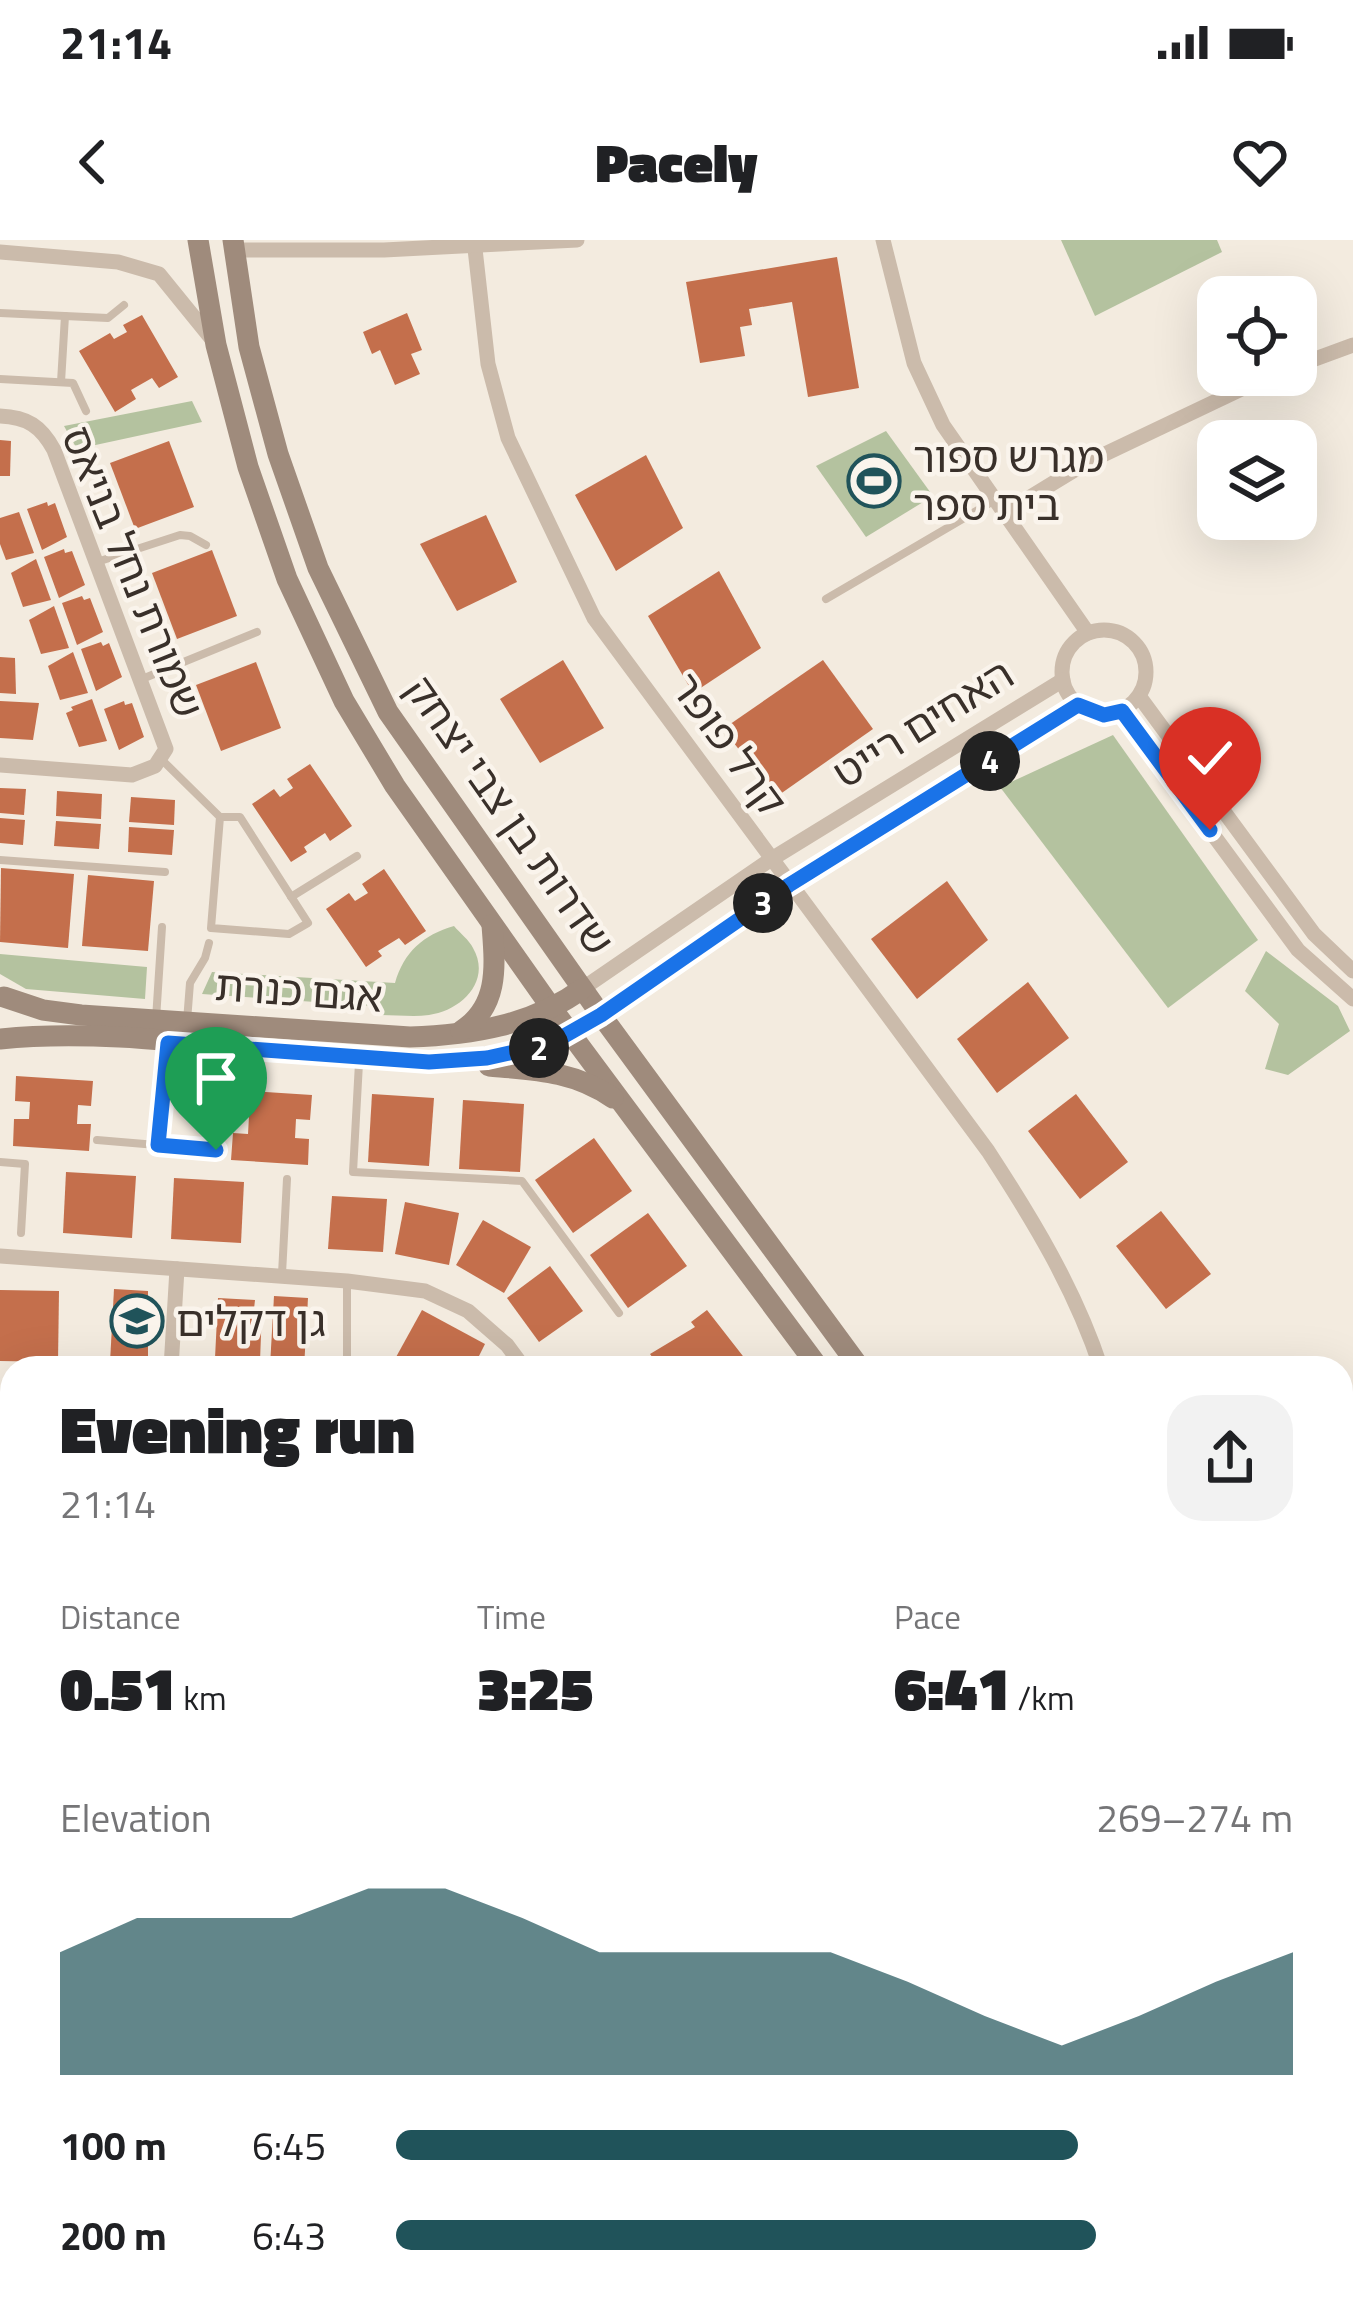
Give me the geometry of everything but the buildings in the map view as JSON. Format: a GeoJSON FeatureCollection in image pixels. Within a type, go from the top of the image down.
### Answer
{"type":"FeatureCollection","features":[{"type":"Feature","properties":{"kind":"main road","name":"שדרות בן צבי יצחק"},"geometry":{"type":"LineString","coordinates":[[198,240],[216,345],[248,466],[305,624],[362,735],[553,1010],[810,1356]]}},
{"type":"Feature","properties":{"kind":"main road","name":"שדרות בן צבי יצחק"},"geometry":{"type":"LineString","coordinates":[[233,245],[263,405],[318,568],[346,632],[417,759],[851,1356]]}},
{"type":"Feature","properties":{"kind":"main road"},"geometry":{"type":"LineString","coordinates":[[457,1034],[474,1023],[490,997],[492,924]]}},
{"type":"Feature","properties":{"kind":"main road","name":"אגם כנרת"},"geometry":{"type":"LineString","coordinates":[[2,995],[43,1010],[361,1035],[457,1034],[553,1010],[582,989]]}},
{"type":"Feature","properties":{"kind":"main road"},"geometry":{"type":"LineString","coordinates":[[0,1038],[9,1015],[2,995]]}},
{"type":"Feature","properties":{"kind":"main road","name":"אגם כנרת"},"geometry":{"type":"LineString","coordinates":[[0,1038],[62,1036],[429,1062],[511,1054],[572,1034],[601,1015]]}},
{"type":"Feature","properties":{"kind":"main road"},"geometry":{"type":"LineString","coordinates":[[429,1062],[554,1071],[598,1088],[626,1107]]}},
{"type":"Feature","properties":{"kind":"street"},"geometry":{"type":"LineString","coordinates":[[233,245],[577,240]]}},
{"type":"Feature","properties":{"kind":"street"},"geometry":{"type":"LineString","coordinates":[[883,240],[914,363],[943,425],[1088,633]]}},
{"type":"Feature","properties":{"kind":"street","name":"קרל פופר"},"geometry":{"type":"LineString","coordinates":[[475,243],[488,364],[508,438],[594,618],[988,1150],[1072,1292],[1096,1356]]}},
{"type":"Feature","properties":{"kind":"street"},"geometry":{"type":"LineString","coordinates":[[0,252],[118,262],[159,274],[216,345]]}},
{"type":"Feature","properties":{"kind":"street"},"geometry":{"type":"LineString","coordinates":[[1317,358],[1353,345]]}},
{"type":"Feature","properties":{"kind":"street"},"geometry":{"type":"LineString","coordinates":[[1000,507],[1225,396]]}},
{"type":"Feature","properties":{"kind":"street","name":"שמורת נחל בניאס"},"geometry":{"type":"LineString","coordinates":[[0,416],[20,417],[46,434],[164,739],[162,760],[132,775],[0,765]]}},
{"type":"Feature","properties":{"kind":"street"},"geometry":{"type":"LineString","coordinates":[[1121,632],[1144,656],[1147,672],[1139,696],[1122,711],[1104,715],[1078,705],[1063,680],[1065,656],[1088,633],[1121,632]]}},
{"type":"Feature","properties":{"kind":"street","name":"האחים רייט"},"geometry":{"type":"LineString","coordinates":[[582,989],[770,860],[1063,680]]}},
{"type":"Feature","properties":{"kind":"street"},"geometry":{"type":"LineString","coordinates":[[1139,696],[1315,934],[1353,970]]}},
{"type":"Feature","properties":{"kind":"street","name":"האחים רייט"},"geometry":{"type":"LineString","coordinates":[[601,1015],[789,885],[1078,705]]}},
{"type":"Feature","properties":{"kind":"street"},"geometry":{"type":"LineString","coordinates":[[1122,711],[1298,950],[1353,999]]}},
{"type":"Feature","properties":{"kind":"street"},"geometry":{"type":"LineString","coordinates":[[0,1256],[400,1286],[446,1299],[485,1324],[513,1356]]}},
{"type":"Feature","properties":{"kind":"street"},"geometry":{"type":"LineString","coordinates":[[172,1356],[177,1269]]}},
{"type":"Feature","properties":{"kind":"lane"},"geometry":{"type":"LineString","coordinates":[[0,313],[108,318],[124,304]]}},
{"type":"Feature","properties":{"kind":"lane"},"geometry":{"type":"LineString","coordinates":[[62,382],[65,316]]}},
{"type":"Feature","properties":{"kind":"lane"},"geometry":{"type":"LineString","coordinates":[[0,379],[73,383],[86,411]]}},
{"type":"Feature","properties":{"kind":"lane"},"geometry":{"type":"LineString","coordinates":[[826,599],[1000,507]]}},
{"type":"Feature","properties":{"kind":"lane"},"geometry":{"type":"LineString","coordinates":[[97,562],[180,535],[206,545]]}},
{"type":"Feature","properties":{"kind":"lane"},"geometry":{"type":"LineString","coordinates":[[142,679],[257,632]]}},
{"type":"Feature","properties":{"kind":"lane"},"geometry":{"type":"LineString","coordinates":[[162,760],[220,817],[240,817],[308,923],[289,934],[212,928],[220,817]]}},
{"type":"Feature","properties":{"kind":"lane"},"geometry":{"type":"LineString","coordinates":[[291,897],[357,856]]}},
{"type":"Feature","properties":{"kind":"lane"},"geometry":{"type":"LineString","coordinates":[[0,860],[165,872]]}},
{"type":"Feature","properties":{"kind":"lane"},"geometry":{"type":"LineString","coordinates":[[155,1021],[162,928]]}},
{"type":"Feature","properties":{"kind":"lane"},"geometry":{"type":"LineString","coordinates":[[187,1023],[190,983],[208,943]]}},
{"type":"Feature","properties":{"kind":"lane"},"geometry":{"type":"LineString","coordinates":[[158,1145],[168,1043]]}},
{"type":"Feature","properties":{"kind":"lane"},"geometry":{"type":"LineString","coordinates":[[359,1058],[353,1172],[522,1181],[620,1312]]}},
{"type":"Feature","properties":{"kind":"lane"},"geometry":{"type":"LineString","coordinates":[[97,1140],[216,1150]]}},
{"type":"Feature","properties":{"kind":"lane"},"geometry":{"type":"LineString","coordinates":[[0,1162],[25,1164],[21,1233]]}},
{"type":"Feature","properties":{"kind":"lane"},"geometry":{"type":"LineString","coordinates":[[282,1276],[287,1179]]}},
{"type":"Feature","properties":{"kind":"lane"},"geometry":{"type":"LineString","coordinates":[[347,1281],[347,1356]]}},
{"type":"Feature","properties":{"kind":"green space"},"geometry":{"type":"Polygon","coordinates":[[[1061,240],[1217,240],[1222,252],[1095,316],[1061,240]]]}},
{"type":"Feature","properties":{"kind":"green space"},"geometry":{"type":"Polygon","coordinates":[[[192,401],[202,422],[77,449],[64,426],[192,401]]]}},
{"type":"Feature","properties":{"kind":"green space","name":"מגרש ספור בית ספר"},"geometry":{"type":"Polygon","coordinates":[[[886,431],[933,496],[866,537],[816,466],[886,431]]]}},
{"type":"Feature","properties":{"kind":"green space"},"geometry":{"type":"Polygon","coordinates":[[[1113,735],[1258,940],[1168,1008],[1000,787],[1113,735]]]}},
{"type":"Feature","properties":{"kind":"green space"},"geometry":{"type":"Polygon","coordinates":[[[454,926],[473,948],[479,972],[462,1001],[441,1012],[381,1015],[373,1006],[202,994],[212,972],[395,983],[416,946],[454,926]]]}},
{"type":"Feature","properties":{"kind":"green space"},"geometry":{"type":"Polygon","coordinates":[[[1266,951],[1338,1006],[1350,1031],[1288,1075],[1265,1069],[1279,1024],[1245,991],[1266,951]]]}},
{"type":"Feature","properties":{"kind":"green space"},"geometry":{"type":"Polygon","coordinates":[[[0,954],[147,967],[145,999],[26,989],[0,974],[0,954]]]}},
{"type":"Feature","properties":{"kind":"place","name":"מגרש ספור בית ספר"},"geometry":{"type":"Point","coordinates":[874,481]}},
{"type":"Feature","properties":{"kind":"place","name":"גן דקלים"},"geometry":{"type":"Point","coordinates":[137,1321]}},
{"type":"Feature","properties":{"kind":"route"},"geometry":{"type":"LineString","coordinates":[[216,1150],[158,1145],[168,1043],[429,1062],[487,1058],[550,1044],[601,1015],[789,885],[1078,705],[1104,715],[1122,711],[1210,830]]}}]}
